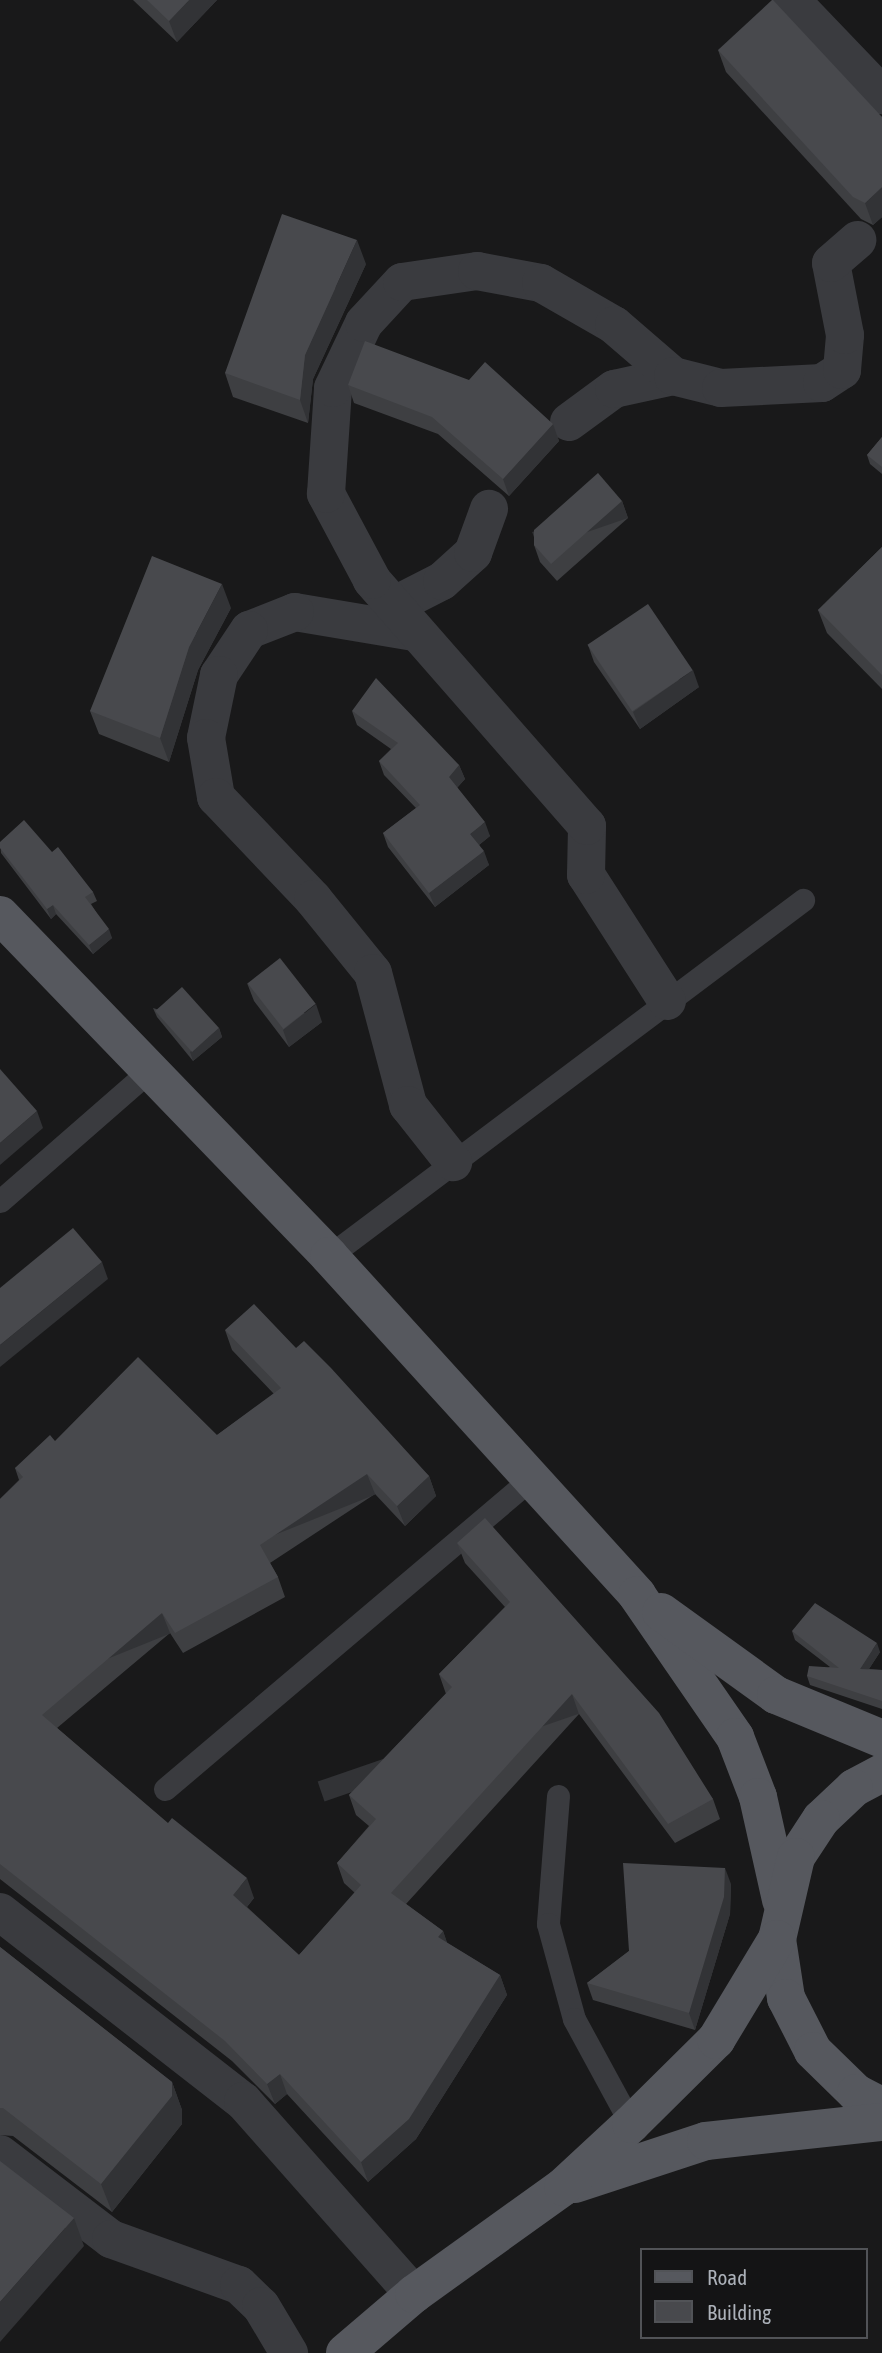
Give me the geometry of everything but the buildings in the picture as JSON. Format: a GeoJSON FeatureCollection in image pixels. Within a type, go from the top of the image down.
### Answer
{"type":"FeatureCollection","features":[{"type":"Feature","properties":{"kind":"main road"},"geometry":{"type":"LineString","coordinates":[[0,915],[148,1072],[329,1255],[529,1480],[637,1595],[735,1737],[758,1797],[781,1900]]}},
{"type":"Feature","properties":{"kind":"main road"},"geometry":{"type":"LineString","coordinates":[[637,1595],[776,1695],[882,1740]]}},
{"type":"Feature","properties":{"kind":"main road"},"geometry":{"type":"LineString","coordinates":[[882,1773],[854,1788],[821,1819],[796,1857],[781,1900],[777,1939],[786,1998],[813,2051],[856,2093],[882,2106]]}},
{"type":"Feature","properties":{"kind":"main road"},"geometry":{"type":"LineString","coordinates":[[345,2353],[414,2294],[563,2188],[631,2124],[716,2040],[777,1939]]}},
{"type":"Feature","properties":{"kind":"main road"},"geometry":{"type":"LineString","coordinates":[[563,2188],[706,2141],[882,2122]]}},
{"type":"Feature","properties":{"kind":"street"},"geometry":{"type":"LineString","coordinates":[[791,0],[882,95]]}},
{"type":"Feature","properties":{"kind":"street"},"geometry":{"type":"LineString","coordinates":[[569,422],[614,389],[673,376],[721,388],[783,388],[822,383],[842,370],[845,335],[831,263],[857,240]]}},
{"type":"Feature","properties":{"kind":"street"},"geometry":{"type":"LineString","coordinates":[[667,1001],[586,875],[587,826],[484,703],[403,619],[326,494],[333,388],[364,323],[402,282],[477,271],[541,282],[614,325],[673,376]]}},
{"type":"Feature","properties":{"kind":"street"},"geometry":{"type":"LineString","coordinates":[[453,1163],[408,1105],[373,973],[313,898],[216,797],[206,738],[219,676],[249,630],[295,612],[403,619],[473,553],[489,509]]}},
{"type":"Feature","properties":{"kind":"street"},"geometry":{"type":"LineString","coordinates":[[0,1912],[243,2101],[414,2294]]}},
{"type":"Feature","properties":{"kind":"street"},"geometry":{"type":"LineString","coordinates":[[0,2154],[111,2239],[239,2285],[261,2306],[289,2353]]}},
{"type":"Feature","properties":{"kind":"lane"},"geometry":{"type":"LineString","coordinates":[[329,1255],[803,900]]}},
{"type":"Feature","properties":{"kind":"lane"},"geometry":{"type":"LineString","coordinates":[[0,1202],[148,1072]]}},
{"type":"Feature","properties":{"kind":"lane"},"geometry":{"type":"LineString","coordinates":[[165,1789],[529,1480]]}},
{"type":"Feature","properties":{"kind":"lane"},"geometry":{"type":"LineString","coordinates":[[558,1796],[548,1924],[574,2019],[631,2124]]}}]}
